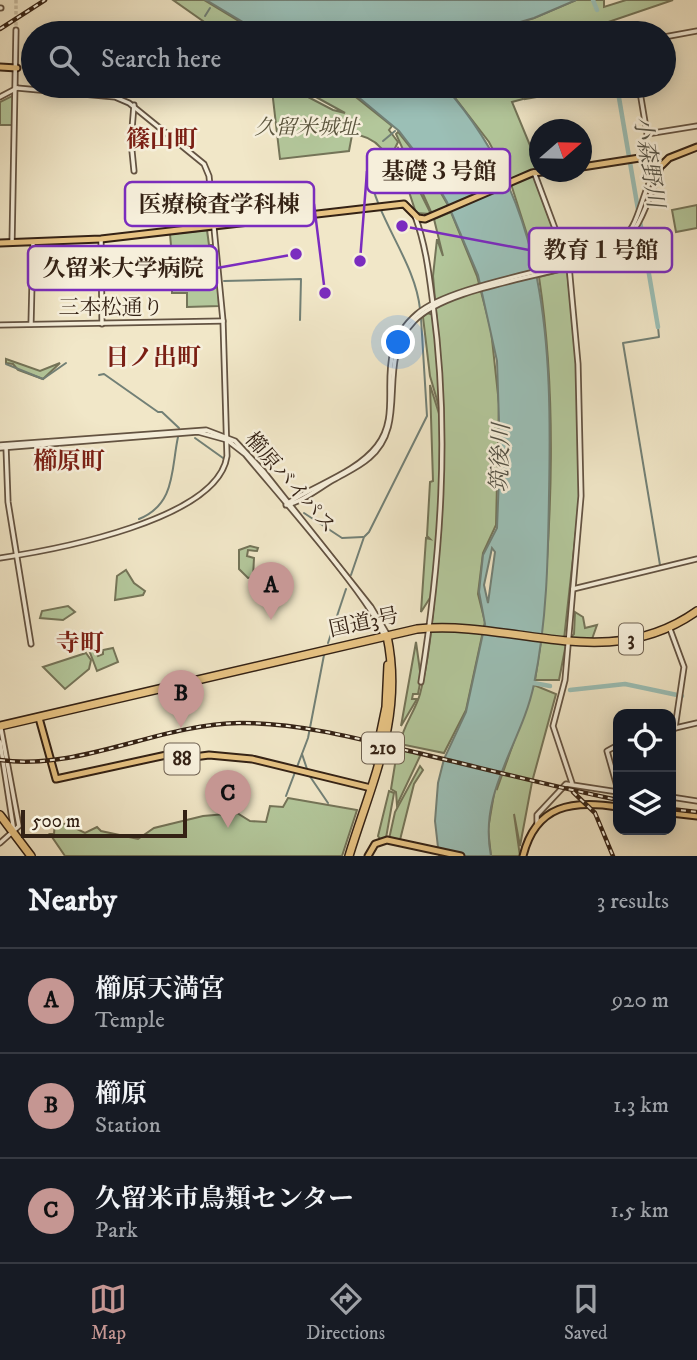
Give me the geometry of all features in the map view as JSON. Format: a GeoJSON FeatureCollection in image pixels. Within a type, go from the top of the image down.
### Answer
{"type":"FeatureCollection","features":[{"type":"Feature","properties":{"kind":"highway","name":"国道3号"},"geometry":{"type":"LineString","coordinates":[[0,727],[385,636],[431,628],[568,642],[631,639],[670,629],[697,611]]}},
{"type":"Feature","properties":{"kind":"highway","name":"210"},"geometry":{"type":"LineString","coordinates":[[347,856],[393,705],[393,673],[385,636]]}},
{"type":"Feature","properties":{"kind":"highway"},"geometry":{"type":"LineString","coordinates":[[0,815],[31,856]]}},
{"type":"Feature","properties":{"kind":"main road"},"geometry":{"type":"LineString","coordinates":[[0,67],[17,68]]}},
{"type":"Feature","properties":{"kind":"main road"},"geometry":{"type":"LineString","coordinates":[[592,165],[646,157],[662,165],[668,158],[697,147]]}},
{"type":"Feature","properties":{"kind":"main road"},"geometry":{"type":"LineString","coordinates":[[0,243],[101,239],[406,204],[416,217],[431,217],[529,174]]}},
{"type":"Feature","properties":{"kind":"main road","name":"88"},"geometry":{"type":"LineString","coordinates":[[39,718],[55,780],[171,754],[179,759],[209,755],[252,759],[369,787]]}},
{"type":"Feature","properties":{"kind":"main road"},"geometry":{"type":"LineString","coordinates":[[523,856],[537,826],[553,813],[577,803],[613,807]]}},
{"type":"Feature","properties":{"kind":"main road"},"geometry":{"type":"LineString","coordinates":[[676,814],[697,816]]}},
{"type":"Feature","properties":{"kind":"main road"},"geometry":{"type":"LineString","coordinates":[[368,856],[375,844],[390,841],[461,856]]}},
{"type":"Feature","properties":{"kind":"street"},"geometry":{"type":"LineString","coordinates":[[12,243],[16,30]]}},
{"type":"Feature","properties":{"kind":"street"},"geometry":{"type":"LineString","coordinates":[[676,35],[697,31]]}},
{"type":"Feature","properties":{"kind":"street"},"geometry":{"type":"LineString","coordinates":[[0,97],[21,88]]}},
{"type":"Feature","properties":{"kind":"street"},"geometry":{"type":"LineString","coordinates":[[0,558],[127,530],[202,494],[223,473],[227,438],[223,321],[209,176],[204,164],[186,147],[134,105],[117,98]]}},
{"type":"Feature","properties":{"kind":"street"},"geometry":{"type":"LineString","coordinates":[[641,98],[647,134],[697,126]]}},
{"type":"Feature","properties":{"kind":"street"},"geometry":{"type":"LineString","coordinates":[[134,105],[134,171]]}},
{"type":"Feature","properties":{"kind":"street"},"geometry":{"type":"LineString","coordinates":[[288,504],[361,460],[379,442],[387,420],[389,366],[399,339],[424,310],[434,304],[567,265],[612,248],[626,237],[640,217],[662,165]]}},
{"type":"Feature","properties":{"kind":"street"},"geometry":{"type":"LineString","coordinates":[[537,182],[567,265],[579,364],[581,496],[565,680],[554,726],[572,783]]}},
{"type":"Feature","properties":{"kind":"street"},"geometry":{"type":"LineString","coordinates":[[416,217],[428,260],[434,304],[440,353],[444,434],[441,519],[431,628],[421,682]]}},
{"type":"Feature","properties":{"kind":"street"},"geometry":{"type":"LineString","coordinates":[[101,239],[102,324]]}},
{"type":"Feature","properties":{"kind":"street"},"geometry":{"type":"LineString","coordinates":[[31,324],[33,242]]}},
{"type":"Feature","properties":{"kind":"street","name":"三本松通り"},"geometry":{"type":"LineString","coordinates":[[0,325],[223,321]]}},
{"type":"Feature","properties":{"kind":"street","name":"櫛原バイパス"},"geometry":{"type":"LineString","coordinates":[[0,447],[191,429],[227,438],[248,452],[383,625],[385,636]]}},
{"type":"Feature","properties":{"kind":"street"},"geometry":{"type":"LineString","coordinates":[[6,447],[8,502],[31,644]]}},
{"type":"Feature","properties":{"kind":"street"},"geometry":{"type":"LineString","coordinates":[[573,589],[697,559]]}},
{"type":"Feature","properties":{"kind":"street"},"geometry":{"type":"LineString","coordinates":[[670,629],[683,662],[676,714]]}},
{"type":"Feature","properties":{"kind":"street"},"geometry":{"type":"LineString","coordinates":[[676,728],[697,723]]}},
{"type":"Feature","properties":{"kind":"street"},"geometry":{"type":"LineString","coordinates":[[0,727],[19,825],[0,843]]}},
{"type":"Feature","properties":{"kind":"street"},"geometry":{"type":"LineString","coordinates":[[0,742],[14,832]]}},
{"type":"Feature","properties":{"kind":"street"},"geometry":{"type":"LineString","coordinates":[[613,748],[607,751],[613,773]]}},
{"type":"Feature","properties":{"kind":"street"},"geometry":{"type":"LineString","coordinates":[[537,826],[537,815],[566,784],[613,790]]}},
{"type":"Feature","properties":{"kind":"street"},"geometry":{"type":"LineString","coordinates":[[676,798],[697,801]]}},
{"type":"Feature","properties":{"kind":"green space"},"geometry":{"type":"Polygon","coordinates":[[[173,0],[204,0],[239,21],[203,21],[173,0]]]}},
{"type":"Feature","properties":{"kind":"green space"},"geometry":{"type":"Polygon","coordinates":[[[576,0],[604,0],[604,7],[626,0],[673,0],[611,21],[524,21],[576,0]]]}},
{"type":"Feature","properties":{"kind":"green space"},"geometry":{"type":"Polygon","coordinates":[[[14,95],[14,125],[0,125],[0,102],[14,95]]]}},
{"type":"Feature","properties":{"kind":"green space","name":"久留米城址"},"geometry":{"type":"Polygon","coordinates":[[[273,98],[310,98],[345,113],[318,98],[357,98],[392,126],[389,130],[398,142],[394,150],[404,186],[384,152],[371,139],[362,136],[352,135],[349,151],[280,159],[273,98]]]}},
{"type":"Feature","properties":{"kind":"green space"},"geometry":{"type":"Polygon","coordinates":[[[455,98],[523,98],[512,102],[529,143],[529,171],[509,180],[489,142],[455,98]]]}},
{"type":"Feature","properties":{"kind":"green space"},"geometry":{"type":"Polygon","coordinates":[[[398,132],[426,167],[449,207],[432,214],[396,134],[398,132]]]}},
{"type":"Feature","properties":{"kind":"green space"},"geometry":{"type":"Polygon","coordinates":[[[398,148],[431,214],[416,213],[396,152],[398,148]]]}},
{"type":"Feature","properties":{"kind":"green space"},"geometry":{"type":"Polygon","coordinates":[[[529,176],[529,182],[536,182],[565,262],[538,269],[511,184],[529,176]]]}},
{"type":"Feature","properties":{"kind":"green space"},"geometry":{"type":"Polygon","coordinates":[[[697,205],[697,228],[676,232],[672,210],[697,205]]]}},
{"type":"Feature","properties":{"kind":"green space"},"geometry":{"type":"Polygon","coordinates":[[[451,212],[477,276],[491,330],[499,404],[496,525],[483,553],[478,594],[485,622],[466,710],[444,753],[400,744],[420,694],[433,616],[435,590],[421,612],[426,538],[430,539],[427,536],[430,482],[433,481],[430,385],[441,420],[442,417],[430,376],[423,317],[427,313],[434,315],[439,347],[433,276],[437,239],[443,256],[434,219],[451,212]]]}},
{"type":"Feature","properties":{"kind":"green space"},"geometry":{"type":"Polygon","coordinates":[[[207,230],[209,245],[213,245],[216,277],[174,281],[170,234],[207,230]]]}},
{"type":"Feature","properties":{"kind":"green space"},"geometry":{"type":"Polygon","coordinates":[[[59,243],[60,252],[47,252],[43,257],[43,271],[60,271],[60,256],[64,256],[64,277],[34,276],[35,245],[59,243]]]}},
{"type":"Feature","properties":{"kind":"green space"},"geometry":{"type":"Polygon","coordinates":[[[567,270],[578,370],[580,495],[564,639],[541,637],[551,457],[545,322],[539,277],[567,270]]]}},
{"type":"Feature","properties":{"kind":"green space"},"geometry":{"type":"Polygon","coordinates":[[[218,281],[219,306],[187,307],[187,293],[172,293],[172,283],[218,281]]]}},
{"type":"Feature","properties":{"kind":"green space"},"geometry":{"type":"Polygon","coordinates":[[[6,359],[40,371],[60,363],[43,379],[18,370],[13,364],[6,363],[6,359]]]}},
{"type":"Feature","properties":{"kind":"green space"},"geometry":{"type":"Polygon","coordinates":[[[250,546],[258,548],[257,551],[248,550],[247,556],[254,558],[253,577],[248,578],[239,569],[239,550],[250,546]]]}},
{"type":"Feature","properties":{"kind":"green space"},"geometry":{"type":"Polygon","coordinates":[[[126,570],[134,583],[145,591],[143,595],[115,600],[117,576],[126,570]]]}},
{"type":"Feature","properties":{"kind":"green space"},"geometry":{"type":"Polygon","coordinates":[[[68,606],[75,612],[63,620],[40,618],[42,611],[68,606]]]}},
{"type":"Feature","properties":{"kind":"green space"},"geometry":{"type":"Polygon","coordinates":[[[575,612],[583,617],[585,628],[597,625],[592,639],[570,638],[574,634],[575,612]]]}},
{"type":"Feature","properties":{"kind":"green space"},"geometry":{"type":"Polygon","coordinates":[[[541,641],[566,644],[559,680],[535,680],[541,641]]]}},
{"type":"Feature","properties":{"kind":"green space"},"geometry":{"type":"Polygon","coordinates":[[[416,642],[421,678],[418,694],[413,694],[412,699],[417,699],[401,726],[416,642]]]}},
{"type":"Feature","properties":{"kind":"green space"},"geometry":{"type":"Polygon","coordinates":[[[113,648],[118,662],[97,671],[89,650],[93,649],[98,656],[103,654],[103,650],[113,648]]]}},
{"type":"Feature","properties":{"kind":"green space"},"geometry":{"type":"Polygon","coordinates":[[[86,653],[91,660],[89,669],[65,689],[43,667],[86,653]]]}},
{"type":"Feature","properties":{"kind":"green space"},"geometry":{"type":"Polygon","coordinates":[[[534,685],[556,694],[532,782],[520,846],[514,814],[520,856],[491,856],[488,829],[495,788],[497,789],[534,685]]]}},
{"type":"Feature","properties":{"kind":"green space"},"geometry":{"type":"Polygon","coordinates":[[[401,749],[421,754],[397,805],[396,792],[391,789],[397,752],[401,749]]]}},
{"type":"Feature","properties":{"kind":"green space"},"geometry":{"type":"Polygon","coordinates":[[[420,766],[423,770],[414,784],[400,840],[389,839],[395,812],[420,766]]]}},
{"type":"Feature","properties":{"kind":"green space"},"geometry":{"type":"Polygon","coordinates":[[[389,791],[394,793],[386,838],[380,839],[378,836],[389,791]]]}},
{"type":"Feature","properties":{"kind":"green space"},"geometry":{"type":"Polygon","coordinates":[[[288,798],[357,810],[342,856],[65,856],[50,834],[54,834],[55,822],[85,833],[97,827],[101,831],[138,839],[154,828],[203,816],[237,813],[250,821],[266,822],[270,806],[283,807],[288,798]]]}},
{"type":"Feature","properties":{"kind":"water"},"geometry":{"type":"Polygon","coordinates":[[[206,0],[576,0],[524,21],[241,21],[206,0]]]}},
{"type":"Feature","properties":{"kind":"water","name":"筑後川"},"geometry":{"type":"Polygon","coordinates":[[[359,98],[453,98],[479,131],[505,178],[524,227],[537,278],[545,331],[550,440],[544,613],[534,684],[503,768],[491,810],[491,856],[439,856],[435,821],[438,783],[444,759],[466,712],[485,624],[479,592],[483,555],[497,528],[500,452],[497,361],[478,275],[447,202],[426,166],[399,131],[359,98]],[[492,548],[484,585],[488,603],[495,552],[492,548]]]}},
{"type":"Feature","properties":{"kind":"waterway","name":"小森野川"},"geometry":{"type":"LineString","coordinates":[[593,0],[597,10]]}},
{"type":"Feature","properties":{"kind":"waterway"},"geometry":{"type":"LineString","coordinates":[[205,16],[210,8]]}},
{"type":"Feature","properties":{"kind":"waterway","name":"小森野川"},"geometry":{"type":"LineString","coordinates":[[619,98],[658,327]]}},
{"type":"Feature","properties":{"kind":"waterway"},"geometry":{"type":"LineString","coordinates":[[383,141],[395,131]]}},
{"type":"Feature","properties":{"kind":"waterway"},"geometry":{"type":"LineString","coordinates":[[369,171],[380,207],[411,274],[420,309]]}},
{"type":"Feature","properties":{"kind":"waterway"},"geometry":{"type":"LineString","coordinates":[[224,281],[301,279],[300,320]]}},
{"type":"Feature","properties":{"kind":"waterway"},"geometry":{"type":"LineString","coordinates":[[171,284],[217,281]]}},
{"type":"Feature","properties":{"kind":"waterway"},"geometry":{"type":"LineString","coordinates":[[351,575],[364,537],[369,532],[427,416],[421,318]]}},
{"type":"Feature","properties":{"kind":"waterway"},"geometry":{"type":"LineString","coordinates":[[658,327],[659,337],[623,343],[660,565]]}},
{"type":"Feature","properties":{"kind":"waterway"},"geometry":{"type":"LineString","coordinates":[[6,364],[43,379],[66,363]]}},
{"type":"Feature","properties":{"kind":"waterway"},"geometry":{"type":"LineString","coordinates":[[99,375],[104,374],[158,412],[162,412],[179,428]]}},
{"type":"Feature","properties":{"kind":"waterway"},"geometry":{"type":"LineString","coordinates":[[139,519],[151,512],[166,495],[178,437]]}},
{"type":"Feature","properties":{"kind":"waterway"},"geometry":{"type":"LineString","coordinates":[[195,438],[223,458]]}},
{"type":"Feature","properties":{"kind":"waterway"},"geometry":{"type":"LineString","coordinates":[[304,513],[342,538],[363,537]]}},
{"type":"Feature","properties":{"kind":"waterway"},"geometry":{"type":"LineString","coordinates":[[328,643],[346,589]]}},
{"type":"Feature","properties":{"kind":"waterway"},"geometry":{"type":"LineString","coordinates":[[286,796],[308,738],[324,655]]}},
{"type":"Feature","properties":{"kind":"waterway"},"geometry":{"type":"LineString","coordinates":[[528,682],[550,686]]}},
{"type":"Feature","properties":{"kind":"waterway"},"geometry":{"type":"LineString","coordinates":[[570,690],[625,684],[682,696]]}},
{"type":"Feature","properties":{"kind":"waterway"},"geometry":{"type":"LineString","coordinates":[[302,754],[309,775],[328,803]]}},
{"type":"Feature","properties":{"kind":"tunnel"},"geometry":{"type":"LineString","coordinates":[[16,0],[16,30]]}},
{"type":"Feature","properties":{"kind":"railway"},"geometry":{"type":"LineString","coordinates":[[0,29],[45,0]]}},
{"type":"Feature","properties":{"kind":"railway"},"geometry":{"type":"LineString","coordinates":[[0,760],[30,762],[60,759],[209,725],[261,724],[341,735],[613,799]]}},
{"type":"Feature","properties":{"kind":"railway"},"geometry":{"type":"LineString","coordinates":[[573,792],[595,813],[613,856]]}},
{"type":"Feature","properties":{"kind":"railway"},"geometry":{"type":"LineString","coordinates":[[676,810],[697,812]]}},
{"type":"Feature","properties":{"kind":"place","name":"教育１号館"},"geometry":{"type":"Point","coordinates":[402,226]}},
{"type":"Feature","properties":{"kind":"place","name":"久留米大学病院"},"geometry":{"type":"Point","coordinates":[296,254]}},
{"type":"Feature","properties":{"kind":"place","name":"基礎３号館"},"geometry":{"type":"Point","coordinates":[360,261]}},
{"type":"Feature","properties":{"kind":"place","name":"医療検査学科棟"},"geometry":{"type":"Point","coordinates":[325,293]}},
{"type":"Feature","properties":{"kind":"place","name":"櫛原天満宮"},"geometry":{"type":"Point","coordinates":[271,620]}},
{"type":"Feature","properties":{"kind":"place","name":"櫛原"},"geometry":{"type":"Point","coordinates":[181,728]}},
{"type":"Feature","properties":{"kind":"place","name":"久留米市鳥類センター"},"geometry":{"type":"Point","coordinates":[228,828]}},
{"type":"Feature","properties":{"kind":"district","name":"篠山町"},"geometry":{"type":"Point","coordinates":[162,140]}},
{"type":"Feature","properties":{"kind":"district","name":"日ノ出町"},"geometry":{"type":"Point","coordinates":[153,358]}},
{"type":"Feature","properties":{"kind":"district","name":"櫛原町"},"geometry":{"type":"Point","coordinates":[69,462]}},
{"type":"Feature","properties":{"kind":"district","name":"寺町"},"geometry":{"type":"Point","coordinates":[80,644]}}]}
